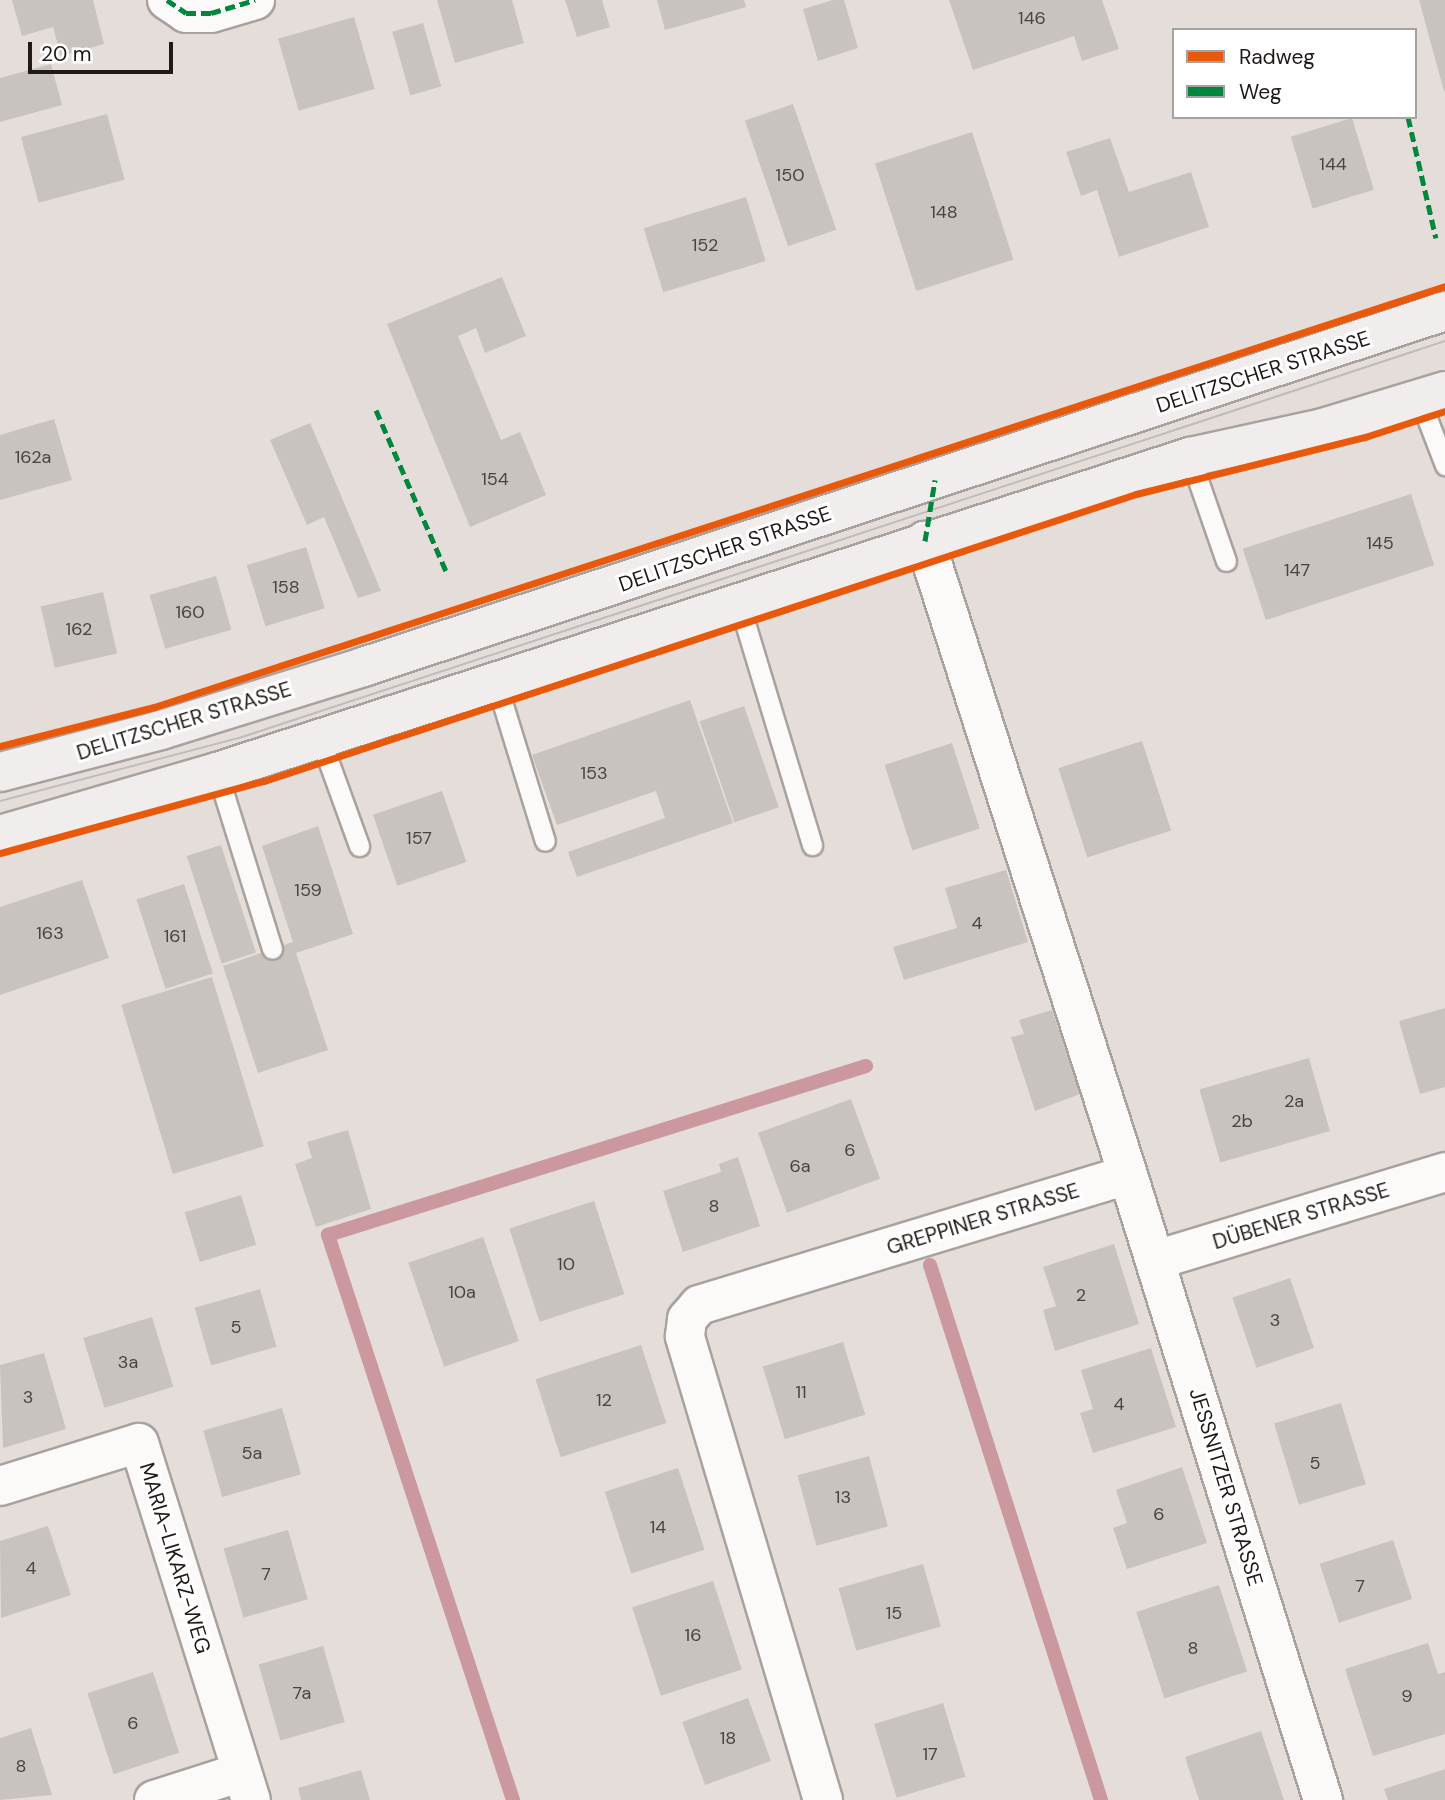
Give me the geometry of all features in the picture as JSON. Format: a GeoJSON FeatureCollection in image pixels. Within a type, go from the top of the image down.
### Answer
{"type":"FeatureCollection","features":[{"type":"Feature","properties":{"kind":"main road","name":"DELITZSCHER STRASSE"},"geometry":{"type":"LineString","coordinates":[[0,772],[161,730],[363,667],[1445,311]]}},
{"type":"Feature","properties":{"kind":"main road"},"geometry":{"type":"LineString","coordinates":[[0,835],[217,772],[1190,457],[1297,435],[1433,396]]}},
{"type":"Feature","properties":{"kind":"street"},"geometry":{"type":"LineString","coordinates":[[167,0],[186,13],[211,13],[255,0]]}},
{"type":"Feature","properties":{"kind":"street"},"geometry":{"type":"LineString","coordinates":[[925,541],[1128,1175]]}},
{"type":"Feature","properties":{"kind":"street","name":"DÜBENER STRASSE"},"geometry":{"type":"LineString","coordinates":[[1156,1260],[1445,1172]]}},
{"type":"Feature","properties":{"kind":"street","name":"JESSNITZER STRASSE"},"geometry":{"type":"LineString","coordinates":[[1128,1175],[1323,1800]]}},
{"type":"Feature","properties":{"kind":"street","name":"GREPPINER STRASSE"},"geometry":{"type":"LineString","coordinates":[[823,1800],[685,1336],[687,1319],[699,1305],[1128,1175]]}},
{"type":"Feature","properties":{"kind":"street","name":"MARIA-LIKARZ-WEG"},"geometry":{"type":"LineString","coordinates":[[0,1486],[139,1443],[247,1786],[154,1800]]}},
{"type":"Feature","properties":{"kind":"lane"},"geometry":{"type":"LineString","coordinates":[[1433,396],[1444,469]]}},
{"type":"Feature","properties":{"kind":"lane"},"geometry":{"type":"LineString","coordinates":[[1190,457],[1226,561]]}},
{"type":"Feature","properties":{"kind":"lane"},"geometry":{"type":"LineString","coordinates":[[739,603],[811,845]]}},
{"type":"Feature","properties":{"kind":"lane"},"geometry":{"type":"LineString","coordinates":[[496,682],[545,841]]}},
{"type":"Feature","properties":{"kind":"lane"},"geometry":{"type":"LineString","coordinates":[[320,738],[359,846]]}},
{"type":"Feature","properties":{"kind":"lane"},"geometry":{"type":"LineString","coordinates":[[217,772],[272,949]]}},
{"type":"Feature","properties":{"kind":"building"},"geometry":{"type":"Polygon","coordinates":[[[12,0],[93,0],[104,44],[61,56],[53,27],[22,36],[12,0]]]}},
{"type":"Feature","properties":{"kind":"building"},"geometry":{"type":"Polygon","coordinates":[[[437,0],[512,0],[524,43],[455,63],[437,0]]]}},
{"type":"Feature","properties":{"kind":"building"},"geometry":{"type":"Polygon","coordinates":[[[565,0],[602,0],[610,27],[577,37],[565,0]]]}},
{"type":"Feature","properties":{"kind":"building"},"geometry":{"type":"Polygon","coordinates":[[[657,0],[744,0],[746,7],[665,30],[657,0]]]}},
{"type":"Feature","properties":{"kind":"building"},"geometry":{"type":"Polygon","coordinates":[[[833,0],[844,0],[858,48],[818,61],[803,9],[833,0]]]}},
{"type":"Feature","properties":{"kind":"building"},"geometry":{"type":"Polygon","coordinates":[[[949,0],[1102,0],[1119,49],[1082,61],[1074,36],[973,70],[949,0]]]}},
{"type":"Feature","properties":{"kind":"building"},"geometry":{"type":"Polygon","coordinates":[[[1419,0],[1445,0],[1445,91],[1444,91],[1419,0]]]}},
{"type":"Feature","properties":{"kind":"building"},"geometry":{"type":"Polygon","coordinates":[[[354,17],[375,89],[299,111],[278,39],[354,17]]]}},
{"type":"Feature","properties":{"kind":"building"},"geometry":{"type":"Polygon","coordinates":[[[423,23],[441,86],[410,95],[392,32],[423,23]]]}},
{"type":"Feature","properties":{"kind":"building"},"geometry":{"type":"Polygon","coordinates":[[[51,64],[62,105],[0,122],[0,78],[51,64]]]}},
{"type":"Feature","properties":{"kind":"building"},"geometry":{"type":"Polygon","coordinates":[[[793,104],[836,230],[788,246],[745,121],[793,104]]]}},
{"type":"Feature","properties":{"kind":"building"},"geometry":{"type":"Polygon","coordinates":[[[107,114],[125,180],[39,203],[21,137],[107,114]]]}},
{"type":"Feature","properties":{"kind":"building"},"geometry":{"type":"Polygon","coordinates":[[[1352,119],[1374,190],[1313,208],[1291,137],[1352,119]]]}},
{"type":"Feature","properties":{"kind":"building"},"geometry":{"type":"Polygon","coordinates":[[[972,132],[1013,259],[916,291],[875,164],[972,132]]]}},
{"type":"Feature","properties":{"kind":"building"},"geometry":{"type":"Polygon","coordinates":[[[1110,138],[1129,192],[1191,172],[1209,227],[1119,257],[1097,190],[1081,196],[1066,152],[1110,138]]]}},
{"type":"Feature","properties":{"kind":"building"},"geometry":{"type":"Polygon","coordinates":[[[746,197],[766,261],[663,292],[644,228],[746,197]]]}},
{"type":"Feature","properties":{"kind":"building"},"geometry":{"type":"Polygon","coordinates":[[[502,277],[526,336],[485,353],[476,328],[458,336],[501,440],[520,432],[546,495],[470,527],[387,324],[502,277]]]}},
{"type":"Feature","properties":{"kind":"building"},"geometry":{"type":"Polygon","coordinates":[[[54,419],[72,480],[0,500],[0,435],[54,419]]]}},
{"type":"Feature","properties":{"kind":"building"},"geometry":{"type":"Polygon","coordinates":[[[310,423],[381,591],[358,598],[324,517],[307,525],[270,440],[310,423]]]}},
{"type":"Feature","properties":{"kind":"building"},"geometry":{"type":"Polygon","coordinates":[[[1411,494],[1434,565],[1266,620],[1243,549],[1411,494]]]}},
{"type":"Feature","properties":{"kind":"building"},"geometry":{"type":"Polygon","coordinates":[[[306,547],[325,608],[265,626],[247,565],[306,547]]]}},
{"type":"Feature","properties":{"kind":"building"},"geometry":{"type":"Polygon","coordinates":[[[216,576],[231,630],[165,649],[150,595],[216,576]]]}},
{"type":"Feature","properties":{"kind":"building"},"geometry":{"type":"Polygon","coordinates":[[[103,592],[117,653],[55,668],[41,606],[103,592]]]}},
{"type":"Feature","properties":{"kind":"building"},"geometry":{"type":"Polygon","coordinates":[[[690,700],[733,823],[577,877],[568,852],[665,818],[656,791],[557,825],[532,755],[690,700]]]}},
{"type":"Feature","properties":{"kind":"building"},"geometry":{"type":"Polygon","coordinates":[[[744,706],[779,807],[734,822],[700,721],[744,706]]]}},
{"type":"Feature","properties":{"kind":"building"},"geometry":{"type":"Polygon","coordinates":[[[1142,741],[1171,830],[1087,858],[1058,768],[1142,741]]]}},
{"type":"Feature","properties":{"kind":"building"},"geometry":{"type":"Polygon","coordinates":[[[952,743],[980,829],[912,851],[884,765],[952,743]]]}},
{"type":"Feature","properties":{"kind":"building"},"geometry":{"type":"Polygon","coordinates":[[[442,791],[466,862],[397,886],[373,815],[442,791]]]}},
{"type":"Feature","properties":{"kind":"building"},"geometry":{"type":"Polygon","coordinates":[[[318,826],[353,934],[296,953],[328,1050],[258,1073],[223,966],[293,942],[262,846],[318,826]]]}},
{"type":"Feature","properties":{"kind":"building"},"geometry":{"type":"Polygon","coordinates":[[[221,845],[256,952],[222,964],[187,856],[221,845]]]}},
{"type":"Feature","properties":{"kind":"building"},"geometry":{"type":"Polygon","coordinates":[[[1006,870],[1028,942],[904,980],[893,947],[957,928],[945,888],[1006,870]]]}},
{"type":"Feature","properties":{"kind":"building"},"geometry":{"type":"Polygon","coordinates":[[[82,880],[109,958],[0,995],[0,907],[82,880]]]}},
{"type":"Feature","properties":{"kind":"building"},"geometry":{"type":"Polygon","coordinates":[[[184,884],[213,973],[165,989],[136,899],[184,884]]]}},
{"type":"Feature","properties":{"kind":"building"},"geometry":{"type":"Polygon","coordinates":[[[212,977],[264,1146],[173,1174],[121,1005],[212,977]]]}},
{"type":"Feature","properties":{"kind":"building"},"geometry":{"type":"Polygon","coordinates":[[[1445,1008],[1445,1087],[1420,1094],[1399,1021],[1445,1008]]]}},
{"type":"Feature","properties":{"kind":"building"},"geometry":{"type":"Polygon","coordinates":[[[1052,1010],[1080,1094],[1035,1111],[1011,1037],[1024,1034],[1019,1020],[1052,1010]]]}},
{"type":"Feature","properties":{"kind":"building"},"geometry":{"type":"Polygon","coordinates":[[[1309,1058],[1330,1131],[1220,1162],[1199,1089],[1309,1058]]]}},
{"type":"Feature","properties":{"kind":"building"},"geometry":{"type":"Polygon","coordinates":[[[851,1099],[880,1179],[787,1213],[758,1133],[851,1099]]]}},
{"type":"Feature","properties":{"kind":"building"},"geometry":{"type":"Polygon","coordinates":[[[348,1130],[371,1209],[316,1227],[295,1164],[312,1158],[307,1142],[348,1130]]]}},
{"type":"Feature","properties":{"kind":"building"},"geometry":{"type":"Polygon","coordinates":[[[738,1157],[760,1226],[683,1252],[663,1191],[721,1172],[719,1164],[738,1157]]]}},
{"type":"Feature","properties":{"kind":"building"},"geometry":{"type":"Polygon","coordinates":[[[241,1195],[256,1245],[200,1262],[185,1212],[241,1195]]]}},
{"type":"Feature","properties":{"kind":"building"},"geometry":{"type":"Polygon","coordinates":[[[594,1201],[624,1294],[540,1322],[509,1229],[594,1201]]]}},
{"type":"Feature","properties":{"kind":"building"},"geometry":{"type":"Polygon","coordinates":[[[483,1237],[519,1341],[444,1367],[408,1263],[483,1237]]]}},
{"type":"Feature","properties":{"kind":"building"},"geometry":{"type":"Polygon","coordinates":[[[1114,1244],[1139,1324],[1055,1351],[1043,1310],[1056,1306],[1043,1267],[1114,1244]]]}},
{"type":"Feature","properties":{"kind":"building"},"geometry":{"type":"Polygon","coordinates":[[[1290,1278],[1314,1348],[1256,1368],[1232,1298],[1290,1278]]]}},
{"type":"Feature","properties":{"kind":"building"},"geometry":{"type":"Polygon","coordinates":[[[260,1289],[277,1347],[211,1365],[195,1308],[260,1289]]]}},
{"type":"Feature","properties":{"kind":"building"},"geometry":{"type":"Polygon","coordinates":[[[152,1317],[173,1387],[104,1408],[83,1338],[152,1317]]]}},
{"type":"Feature","properties":{"kind":"building"},"geometry":{"type":"Polygon","coordinates":[[[843,1342],[865,1415],[785,1439],[763,1367],[843,1342]]]}},
{"type":"Feature","properties":{"kind":"building"},"geometry":{"type":"Polygon","coordinates":[[[641,1345],[666,1423],[561,1457],[535,1379],[641,1345]]]}},
{"type":"Feature","properties":{"kind":"building"},"geometry":{"type":"Polygon","coordinates":[[[1151,1348],[1176,1427],[1093,1453],[1080,1413],[1093,1409],[1081,1370],[1151,1348]]]}},
{"type":"Feature","properties":{"kind":"building"},"geometry":{"type":"Polygon","coordinates":[[[44,1353],[66,1429],[3,1448],[0,1365],[44,1353]]]}},
{"type":"Feature","properties":{"kind":"building"},"geometry":{"type":"Polygon","coordinates":[[[1341,1403],[1366,1484],[1299,1505],[1274,1423],[1341,1403]]]}},
{"type":"Feature","properties":{"kind":"building"},"geometry":{"type":"Polygon","coordinates":[[[282,1408],[301,1474],[222,1497],[203,1431],[282,1408]]]}},
{"type":"Feature","properties":{"kind":"building"},"geometry":{"type":"Polygon","coordinates":[[[869,1456],[888,1527],[816,1546],[798,1475],[869,1456]]]}},
{"type":"Feature","properties":{"kind":"building"},"geometry":{"type":"Polygon","coordinates":[[[1182,1467],[1207,1543],[1127,1569],[1113,1528],[1127,1523],[1116,1490],[1182,1467]]]}},
{"type":"Feature","properties":{"kind":"building"},"geometry":{"type":"Polygon","coordinates":[[[678,1468],[705,1550],[631,1574],[605,1492],[678,1468]]]}},
{"type":"Feature","properties":{"kind":"building"},"geometry":{"type":"Polygon","coordinates":[[[48,1526],[71,1595],[1,1618],[0,1541],[48,1526]]]}},
{"type":"Feature","properties":{"kind":"building"},"geometry":{"type":"Polygon","coordinates":[[[288,1530],[308,1599],[243,1618],[224,1548],[288,1530]]]}},
{"type":"Feature","properties":{"kind":"building"},"geometry":{"type":"Polygon","coordinates":[[[1393,1540],[1412,1599],[1339,1623],[1320,1564],[1393,1540]]]}},
{"type":"Feature","properties":{"kind":"building"},"geometry":{"type":"Polygon","coordinates":[[[923,1564],[941,1626],[856,1651],[838,1588],[923,1564]]]}},
{"type":"Feature","properties":{"kind":"building"},"geometry":{"type":"Polygon","coordinates":[[[713,1581],[742,1669],[661,1696],[632,1607],[713,1581]]]}},
{"type":"Feature","properties":{"kind":"building"},"geometry":{"type":"Polygon","coordinates":[[[1219,1585],[1247,1672],[1164,1698],[1136,1612],[1219,1585]]]}},
{"type":"Feature","properties":{"kind":"building"},"geometry":{"type":"Polygon","coordinates":[[[1428,1643],[1438,1674],[1445,1672],[1445,1734],[1373,1756],[1345,1669],[1428,1643]]]}},
{"type":"Feature","properties":{"kind":"building"},"geometry":{"type":"Polygon","coordinates":[[[323,1646],[345,1722],[280,1740],[259,1664],[323,1646]]]}},
{"type":"Feature","properties":{"kind":"building"},"geometry":{"type":"Polygon","coordinates":[[[153,1672],[179,1753],[114,1774],[87,1693],[153,1672]]]}},
{"type":"Feature","properties":{"kind":"building"},"geometry":{"type":"Polygon","coordinates":[[[748,1698],[771,1761],[705,1785],[682,1722],[748,1698]]]}},
{"type":"Feature","properties":{"kind":"building"},"geometry":{"type":"Polygon","coordinates":[[[943,1703],[966,1777],[897,1798],[874,1724],[943,1703]]]}},
{"type":"Feature","properties":{"kind":"building"},"geometry":{"type":"Polygon","coordinates":[[[31,1728],[52,1795],[0,1800],[0,1738],[31,1728]]]}},
{"type":"Feature","properties":{"kind":"building"},"geometry":{"type":"Polygon","coordinates":[[[1261,1731],[1284,1800],[1199,1800],[1185,1757],[1261,1731]]]}},
{"type":"Feature","properties":{"kind":"building"},"geometry":{"type":"Polygon","coordinates":[[[1445,1769],[1445,1800],[1388,1800],[1384,1789],[1445,1769]]]}},
{"type":"Feature","properties":{"kind":"building"},"geometry":{"type":"Polygon","coordinates":[[[361,1770],[370,1800],[301,1800],[298,1788],[361,1770]]]}},
{"type":"Feature","properties":{"kind":"waterway"},"geometry":{"type":"LineString","coordinates":[[513,1800],[328,1235],[866,1066]]}},
{"type":"Feature","properties":{"kind":"waterway"},"geometry":{"type":"LineString","coordinates":[[930,1265],[1101,1800]]}},
{"type":"Feature","properties":{"kind":"tram line"},"geometry":{"type":"LineString","coordinates":[[0,801],[239,738],[1445,341]]}},
{"type":"Feature","properties":{"kind":"marked path"},"geometry":{"type":"LineString","coordinates":[[167,0],[186,13],[211,13],[255,0]]}},
{"type":"Feature","properties":{"kind":"marked path"},"geometry":{"type":"LineString","coordinates":[[1408,119],[1436,238]]}},
{"type":"Feature","properties":{"kind":"marked path"},"geometry":{"type":"LineString","coordinates":[[376,410],[446,571]]}},
{"type":"Feature","properties":{"kind":"marked path"},"geometry":{"type":"LineString","coordinates":[[925,541],[935,480]]}},
{"type":"Feature","properties":{"kind":"cycle path"},"geometry":{"type":"LineString","coordinates":[[0,746],[154,707],[1445,286]]}},
{"type":"Feature","properties":{"kind":"cycle path"},"geometry":{"type":"LineString","coordinates":[[0,853],[264,781],[1136,494],[1365,437],[1445,411]]}}]}
